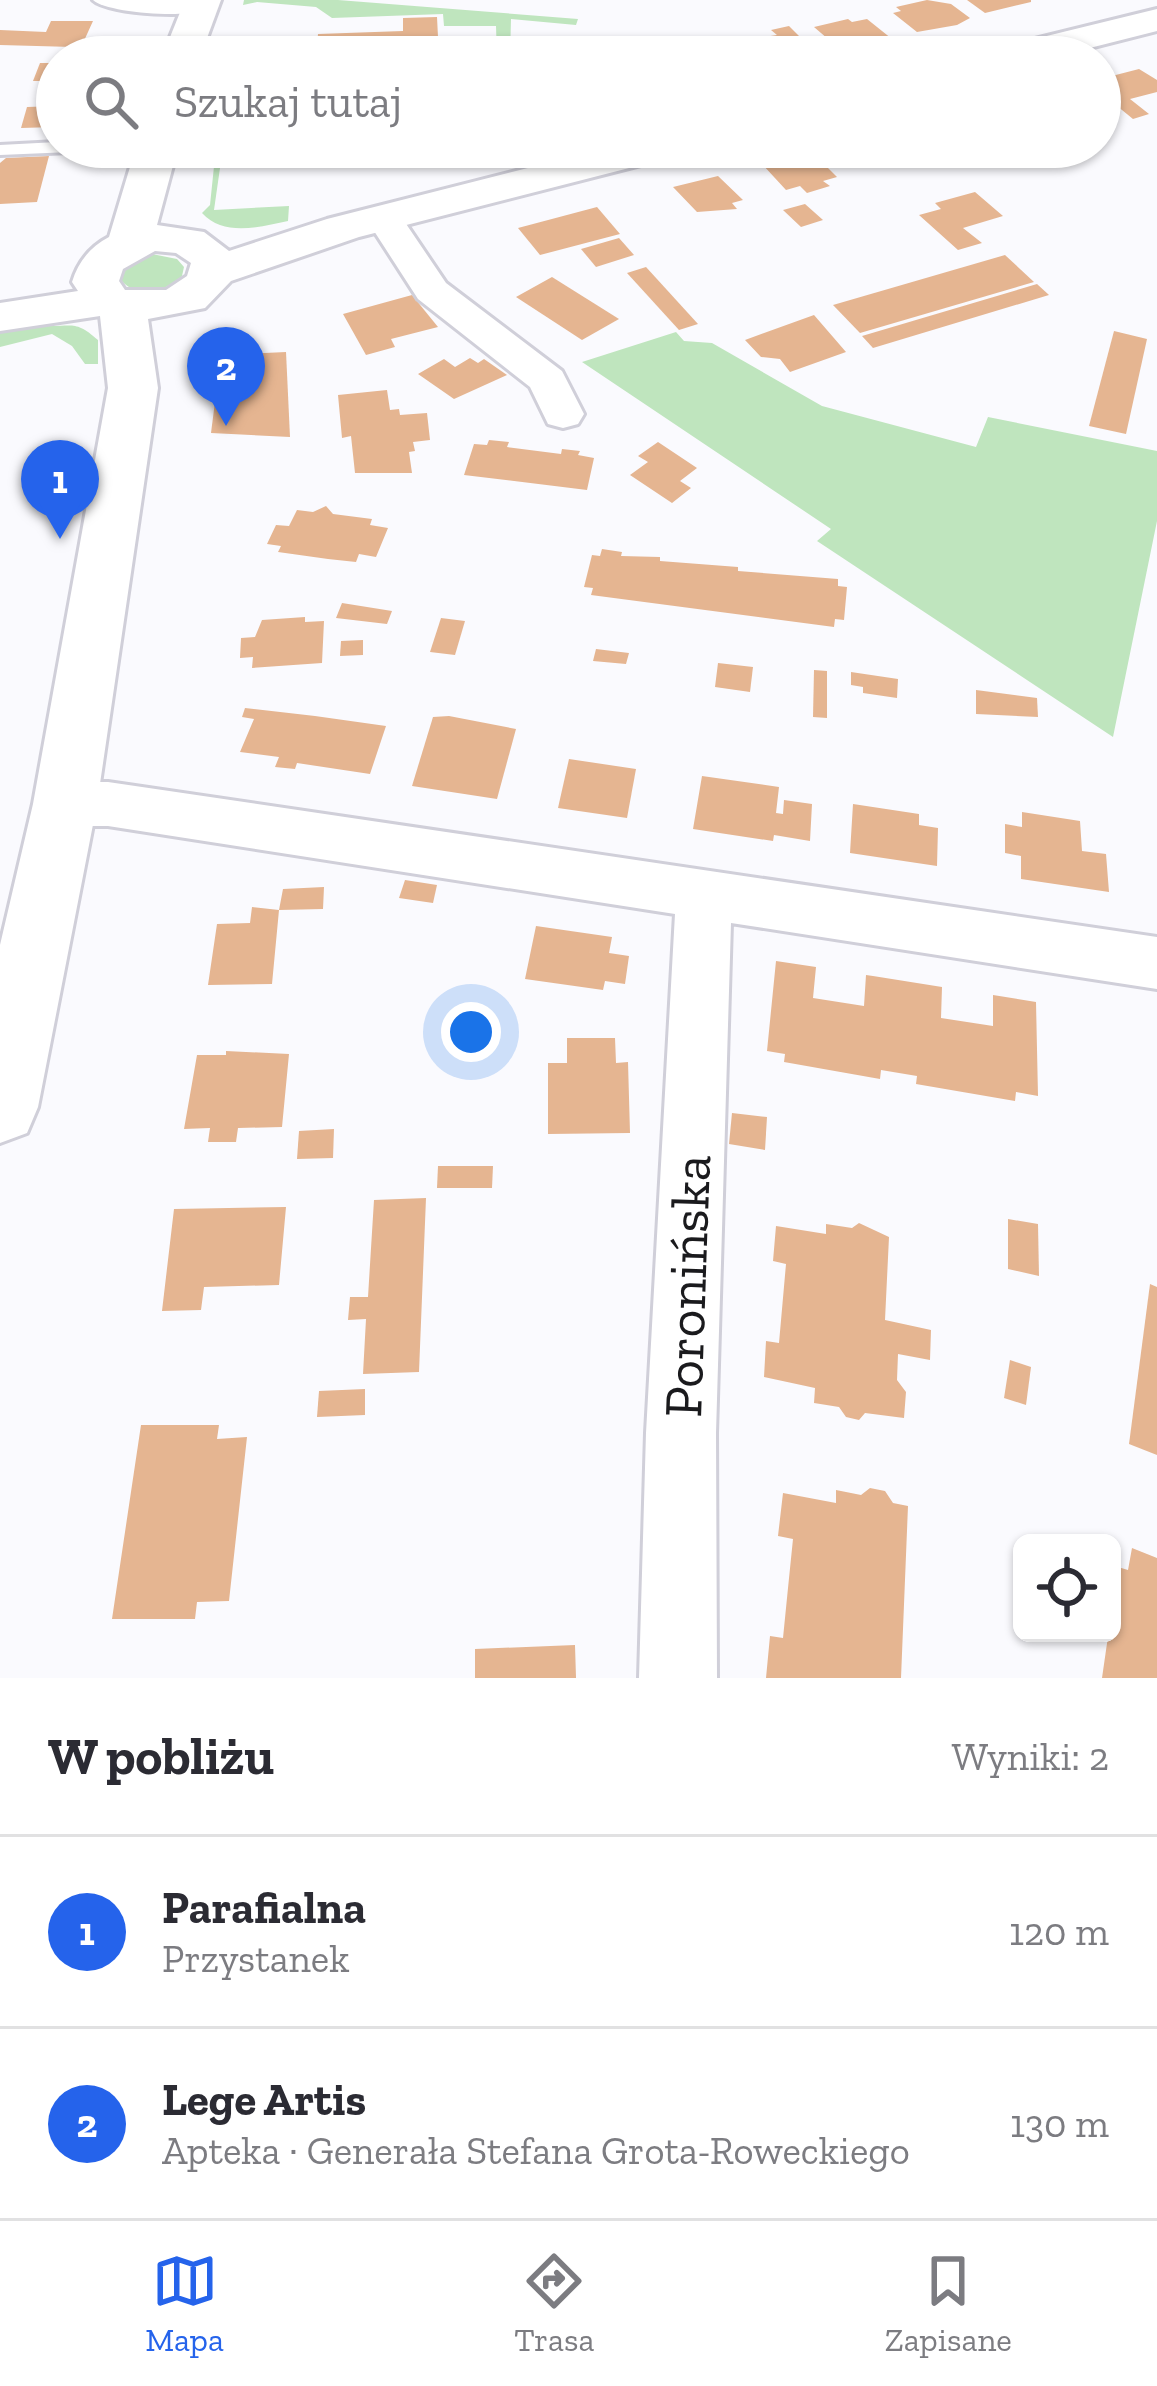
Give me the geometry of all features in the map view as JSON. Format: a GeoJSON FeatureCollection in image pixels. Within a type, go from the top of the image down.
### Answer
{"type":"FeatureCollection","features":[{"type":"Feature","properties":{"kind":"street"},"geometry":{"type":"LineString","coordinates":[[108,0],[202,3],[189,36]]}},
{"type":"Feature","properties":{"kind":"street"},"geometry":{"type":"LineString","coordinates":[[1100,36],[1153,24]]}},
{"type":"Feature","properties":{"kind":"street"},"geometry":{"type":"LineString","coordinates":[[133,388],[114,279],[154,168]]}},
{"type":"Feature","properties":{"kind":"street"},"geometry":{"type":"LineString","coordinates":[[0,1107],[14,978],[65,804],[133,388],[193,264],[167,168]]}},
{"type":"Feature","properties":{"kind":"street"},"geometry":{"type":"LineString","coordinates":[[0,308],[579,168]]}},
{"type":"Feature","properties":{"kind":"street"},"geometry":{"type":"LineString","coordinates":[[363,223],[432,291],[548,380],[563,414]]}},
{"type":"Feature","properties":{"kind":"street"},"geometry":{"type":"LineString","coordinates":[[114,279],[144,307],[193,264]]}},
{"type":"Feature","properties":{"kind":"street"},"geometry":{"type":"LineString","coordinates":[[0,317],[114,279]]}},
{"type":"Feature","properties":{"kind":"street"},"geometry":{"type":"LineString","coordinates":[[65,804],[108,804],[1157,963]]}},
{"type":"Feature","properties":{"kind":"street","name":"Poronińska"},"geometry":{"type":"LineString","coordinates":[[678,1678],[680,1433],[704,894]]}},
{"type":"Feature","properties":{"kind":"lane"},"geometry":{"type":"LineString","coordinates":[[0,150],[36,148]]}},
{"type":"Feature","properties":{"kind":"green space"},"geometry":{"type":"Polygon","coordinates":[[[244,0],[338,0],[578,19],[576,25],[511,19],[511,36],[496,36],[496,26],[444,26],[443,14],[332,18],[316,7],[243,5],[244,0]]]}},
{"type":"Feature","properties":{"kind":"green space"},"geometry":{"type":"Polygon","coordinates":[[[214,168],[220,168],[214,210],[289,206],[288,221],[231,228],[202,213],[210,205],[214,168]]]}},
{"type":"Feature","properties":{"kind":"green space"},"geometry":{"type":"Polygon","coordinates":[[[152,254],[177,259],[184,267],[182,276],[150,291],[133,289],[119,278],[124,266],[152,254]]]}},
{"type":"Feature","properties":{"kind":"green space"},"geometry":{"type":"Polygon","coordinates":[[[50,322],[50,326],[80,327],[98,340],[98,364],[85,364],[72,346],[52,334],[0,347],[0,332],[50,322]]]}},
{"type":"Feature","properties":{"kind":"green space"},"geometry":{"type":"Polygon","coordinates":[[[676,332],[684,341],[712,343],[822,406],[976,447],[988,417],[1157,451],[1157,521],[1113,737],[817,541],[831,529],[582,362],[676,332]]]}},
{"type":"Feature","properties":{"kind":"building"},"geometry":{"type":"Polygon","coordinates":[[[927,0],[951,4],[970,18],[917,32],[893,13],[901,11],[896,7],[927,0]]]}},
{"type":"Feature","properties":{"kind":"building"},"geometry":{"type":"Polygon","coordinates":[[[967,0],[1031,0],[1031,2],[985,13],[967,0]]]}},
{"type":"Feature","properties":{"kind":"building"},"geometry":{"type":"Polygon","coordinates":[[[437,17],[438,36],[318,36],[403,31],[403,18],[437,17]]]}},
{"type":"Feature","properties":{"kind":"building"},"geometry":{"type":"Polygon","coordinates":[[[867,19],[888,36],[824,36],[814,27],[867,19]]]}},
{"type":"Feature","properties":{"kind":"building"},"geometry":{"type":"Polygon","coordinates":[[[51,21],[93,21],[86,36],[36,36],[36,46],[0,45],[0,30],[46,32],[51,21]]]}},
{"type":"Feature","properties":{"kind":"building"},"geometry":{"type":"Polygon","coordinates":[[[789,26],[799,36],[771,36],[777,35],[771,30],[789,26]]]}},
{"type":"Feature","properties":{"kind":"building"},"geometry":{"type":"Polygon","coordinates":[[[1139,69],[1157,80],[1157,92],[1130,99],[1149,114],[1133,119],[1121,109],[1121,74],[1139,69]]]}},
{"type":"Feature","properties":{"kind":"building"},"geometry":{"type":"Polygon","coordinates":[[[27,107],[36,107],[36,128],[21,128],[27,107]]]}},
{"type":"Feature","properties":{"kind":"building"},"geometry":{"type":"Polygon","coordinates":[[[36,157],[36,168],[46,168],[37,202],[0,204],[0,163],[6,158],[36,157]]]}},
{"type":"Feature","properties":{"kind":"building"},"geometry":{"type":"Polygon","coordinates":[[[766,168],[828,168],[837,177],[823,181],[830,186],[807,193],[800,186],[786,190],[766,168]]]}},
{"type":"Feature","properties":{"kind":"building"},"geometry":{"type":"Polygon","coordinates":[[[718,176],[743,200],[732,203],[737,209],[697,212],[673,187],[718,176]]]}},
{"type":"Feature","properties":{"kind":"building"},"geometry":{"type":"Polygon","coordinates":[[[975,192],[1003,216],[963,228],[982,243],[958,250],[919,215],[941,209],[935,203],[975,192]]]}},
{"type":"Feature","properties":{"kind":"building"},"geometry":{"type":"Polygon","coordinates":[[[805,204],[823,220],[801,227],[783,210],[805,204]]]}},
{"type":"Feature","properties":{"kind":"building"},"geometry":{"type":"Polygon","coordinates":[[[597,207],[620,234],[540,255],[518,228],[597,207]]]}},
{"type":"Feature","properties":{"kind":"building"},"geometry":{"type":"Polygon","coordinates":[[[619,238],[634,255],[596,267],[581,249],[619,238]]]}},
{"type":"Feature","properties":{"kind":"building"},"geometry":{"type":"Polygon","coordinates":[[[1005,255],[1034,282],[860,333],[833,305],[1005,255]]]}},
{"type":"Feature","properties":{"kind":"building"},"geometry":{"type":"Polygon","coordinates":[[[646,267],[698,324],[679,330],[627,273],[646,267]]]}},
{"type":"Feature","properties":{"kind":"building"},"geometry":{"type":"Polygon","coordinates":[[[552,277],[619,319],[582,340],[516,297],[552,277]]]}},
{"type":"Feature","properties":{"kind":"building"},"geometry":{"type":"Polygon","coordinates":[[[1037,284],[1049,295],[873,348],[862,336],[1037,284]]]}},
{"type":"Feature","properties":{"kind":"building"},"geometry":{"type":"Polygon","coordinates":[[[412,295],[438,327],[391,339],[395,347],[366,355],[343,314],[412,295]]]}},
{"type":"Feature","properties":{"kind":"building"},"geometry":{"type":"Polygon","coordinates":[[[814,315],[846,352],[790,372],[780,359],[761,357],[745,340],[814,315]]]}},
{"type":"Feature","properties":{"kind":"building"},"geometry":{"type":"Polygon","coordinates":[[[1114,331],[1147,339],[1126,434],[1089,426],[1114,331]]]}},
{"type":"Feature","properties":{"kind":"building"},"geometry":{"type":"Polygon","coordinates":[[[286,352],[290,437],[211,433],[221,355],[286,352]]]}},
{"type":"Feature","properties":{"kind":"building"},"geometry":{"type":"Polygon","coordinates":[[[470,358],[478,363],[484,359],[507,375],[454,399],[418,374],[444,359],[455,367],[470,358]]]}},
{"type":"Feature","properties":{"kind":"building"},"geometry":{"type":"Polygon","coordinates":[[[387,390],[390,410],[399,409],[400,415],[427,413],[430,440],[413,442],[415,451],[409,452],[412,473],[355,473],[351,436],[342,438],[338,395],[387,390]]]}},
{"type":"Feature","properties":{"kind":"building"},"geometry":{"type":"Polygon","coordinates":[[[489,440],[561,454],[562,449],[580,451],[578,455],[594,458],[587,490],[464,475],[474,444],[487,445],[489,440]]]}},
{"type":"Feature","properties":{"kind":"building"},"geometry":{"type":"Polygon","coordinates":[[[658,442],[697,468],[680,481],[691,488],[672,503],[630,475],[648,462],[638,456],[658,442]]]}},
{"type":"Feature","properties":{"kind":"building"},"geometry":{"type":"Polygon","coordinates":[[[326,506],[333,514],[372,519],[370,525],[388,528],[376,557],[359,554],[356,562],[328,559],[278,552],[281,546],[267,544],[276,525],[289,526],[297,510],[313,512],[326,506]]]}},
{"type":"Feature","properties":{"kind":"building"},"geometry":{"type":"Polygon","coordinates":[[[602,549],[622,552],[621,556],[738,567],[738,571],[838,579],[838,586],[847,587],[844,620],[835,619],[834,627],[591,595],[593,588],[584,587],[592,555],[600,556],[602,549]]]}},
{"type":"Feature","properties":{"kind":"building"},"geometry":{"type":"Polygon","coordinates":[[[342,603],[392,611],[387,624],[336,618],[342,603]]]}},
{"type":"Feature","properties":{"kind":"building"},"geometry":{"type":"Polygon","coordinates":[[[305,617],[305,622],[324,621],[322,663],[252,668],[253,657],[240,658],[241,638],[255,637],[262,620],[305,617]]]}},
{"type":"Feature","properties":{"kind":"building"},"geometry":{"type":"Polygon","coordinates":[[[441,618],[465,621],[455,655],[430,652],[441,618]]]}},
{"type":"Feature","properties":{"kind":"building"},"geometry":{"type":"Polygon","coordinates":[[[363,640],[363,655],[340,656],[341,641],[363,640]]]}},
{"type":"Feature","properties":{"kind":"building"},"geometry":{"type":"Polygon","coordinates":[[[596,649],[629,653],[626,664],[593,661],[596,649]]]}},
{"type":"Feature","properties":{"kind":"building"},"geometry":{"type":"Polygon","coordinates":[[[718,663],[753,667],[750,692],[715,687],[718,663]]]}},
{"type":"Feature","properties":{"kind":"building"},"geometry":{"type":"Polygon","coordinates":[[[814,670],[827,671],[827,718],[813,717],[814,670]]]}},
{"type":"Feature","properties":{"kind":"building"},"geometry":{"type":"Polygon","coordinates":[[[851,672],[898,679],[897,698],[863,693],[863,687],[851,685],[851,672]]]}},
{"type":"Feature","properties":{"kind":"building"},"geometry":{"type":"Polygon","coordinates":[[[976,690],[1037,698],[1038,717],[976,714],[976,690]]]}},
{"type":"Feature","properties":{"kind":"building"},"geometry":{"type":"Polygon","coordinates":[[[245,708],[386,726],[370,774],[297,763],[295,769],[275,767],[279,757],[240,752],[254,719],[242,717],[245,708]]]}},
{"type":"Feature","properties":{"kind":"building"},"geometry":{"type":"Polygon","coordinates":[[[433,717],[516,729],[497,799],[412,786],[433,717]]]}},
{"type":"Feature","properties":{"kind":"building"},"geometry":{"type":"Polygon","coordinates":[[[569,759],[636,769],[627,818],[558,808],[569,759]]]}},
{"type":"Feature","properties":{"kind":"building"},"geometry":{"type":"Polygon","coordinates":[[[702,776],[779,787],[776,813],[783,814],[784,800],[812,804],[810,841],[774,835],[773,841],[693,829],[702,776]]]}},
{"type":"Feature","properties":{"kind":"building"},"geometry":{"type":"Polygon","coordinates":[[[853,804],[919,814],[919,825],[938,828],[937,866],[850,853],[853,804]]]}},
{"type":"Feature","properties":{"kind":"building"},"geometry":{"type":"Polygon","coordinates":[[[1022,812],[1080,821],[1082,851],[1106,854],[1109,892],[1021,879],[1021,856],[1005,853],[1005,824],[1022,827],[1022,812]]]}},
{"type":"Feature","properties":{"kind":"building"},"geometry":{"type":"Polygon","coordinates":[[[405,880],[437,885],[433,903],[399,898],[405,880]]]}},
{"type":"Feature","properties":{"kind":"building"},"geometry":{"type":"Polygon","coordinates":[[[324,887],[323,909],[279,910],[283,889],[324,887]]]}},
{"type":"Feature","properties":{"kind":"building"},"geometry":{"type":"Polygon","coordinates":[[[252,907],[279,910],[272,984],[208,985],[217,924],[250,923],[252,907]]]}},
{"type":"Feature","properties":{"kind":"building"},"geometry":{"type":"Polygon","coordinates":[[[536,926],[612,937],[609,953],[629,956],[625,984],[605,981],[603,990],[525,979],[536,926]]]}},
{"type":"Feature","properties":{"kind":"building"},"geometry":{"type":"Polygon","coordinates":[[[776,961],[816,967],[813,998],[864,1006],[866,975],[873,976],[942,987],[941,1018],[993,1026],[993,995],[1036,1002],[1038,1096],[1016,1092],[1015,1101],[916,1084],[917,1076],[881,1070],[880,1079],[784,1062],[785,1054],[767,1051],[776,961]]]}},
{"type":"Feature","properties":{"kind":"building"},"geometry":{"type":"Polygon","coordinates":[[[567,1038],[615,1038],[616,1063],[628,1062],[630,1133],[548,1134],[548,1063],[567,1063],[567,1038]]]}},
{"type":"Feature","properties":{"kind":"building"},"geometry":{"type":"Polygon","coordinates":[[[226,1051],[289,1054],[282,1127],[238,1128],[236,1142],[208,1142],[210,1128],[184,1129],[197,1055],[226,1055],[226,1051]]]}},
{"type":"Feature","properties":{"kind":"building"},"geometry":{"type":"Polygon","coordinates":[[[732,1113],[767,1117],[765,1150],[729,1144],[732,1113]]]}},
{"type":"Feature","properties":{"kind":"building"},"geometry":{"type":"Polygon","coordinates":[[[334,1129],[333,1158],[297,1159],[299,1131],[334,1129]]]}},
{"type":"Feature","properties":{"kind":"building"},"geometry":{"type":"Polygon","coordinates":[[[438,1166],[493,1166],[492,1188],[437,1188],[438,1166]]]}},
{"type":"Feature","properties":{"kind":"building"},"geometry":{"type":"Polygon","coordinates":[[[426,1198],[419,1372],[363,1374],[366,1319],[348,1320],[350,1297],[368,1297],[374,1200],[426,1198]]]}},
{"type":"Feature","properties":{"kind":"building"},"geometry":{"type":"Polygon","coordinates":[[[286,1207],[279,1285],[204,1287],[201,1310],[162,1311],[174,1209],[286,1207]]]}},
{"type":"Feature","properties":{"kind":"building"},"geometry":{"type":"Polygon","coordinates":[[[1008,1219],[1038,1224],[1039,1276],[1008,1269],[1008,1219]]]}},
{"type":"Feature","properties":{"kind":"building"},"geometry":{"type":"Polygon","coordinates":[[[859,1223],[889,1237],[885,1320],[931,1330],[930,1360],[898,1354],[897,1380],[906,1392],[904,1418],[865,1413],[859,1420],[846,1417],[839,1407],[814,1403],[815,1388],[764,1377],[766,1341],[779,1343],[786,1264],[773,1261],[776,1226],[826,1234],[826,1224],[852,1228],[859,1223]]]}},
{"type":"Feature","properties":{"kind":"building"},"geometry":{"type":"Polygon","coordinates":[[[1150,1284],[1157,1287],[1157,1455],[1129,1444],[1150,1284]]]}},
{"type":"Feature","properties":{"kind":"building"},"geometry":{"type":"Polygon","coordinates":[[[1010,1360],[1031,1367],[1026,1405],[1004,1398],[1010,1360]]]}},
{"type":"Feature","properties":{"kind":"building"},"geometry":{"type":"Polygon","coordinates":[[[365,1389],[365,1415],[317,1417],[319,1391],[365,1389]]]}},
{"type":"Feature","properties":{"kind":"building"},"geometry":{"type":"Polygon","coordinates":[[[141,1425],[219,1425],[217,1439],[247,1437],[229,1601],[197,1602],[195,1619],[112,1619],[141,1425]]]}},
{"type":"Feature","properties":{"kind":"building"},"geometry":{"type":"Polygon","coordinates":[[[870,1488],[885,1491],[893,1503],[908,1506],[901,1678],[766,1678],[770,1636],[783,1638],[793,1539],[778,1536],[783,1493],[836,1503],[836,1490],[861,1495],[870,1488]]]}},
{"type":"Feature","properties":{"kind":"building"},"geometry":{"type":"Polygon","coordinates":[[[1132,1548],[1157,1558],[1157,1678],[1102,1678],[1107,1642],[1121,1642],[1121,1568],[1128,1570],[1132,1548]]]}},
{"type":"Feature","properties":{"kind":"building"},"geometry":{"type":"Polygon","coordinates":[[[575,1645],[576,1678],[475,1678],[475,1649],[575,1645]]]}},
{"type":"Feature","properties":{"kind":"place","name":"Lege Artis"},"geometry":{"type":"Point","coordinates":[226,426]}},
{"type":"Feature","properties":{"kind":"place","name":"Parafialna"},"geometry":{"type":"Point","coordinates":[60,539]}}]}
